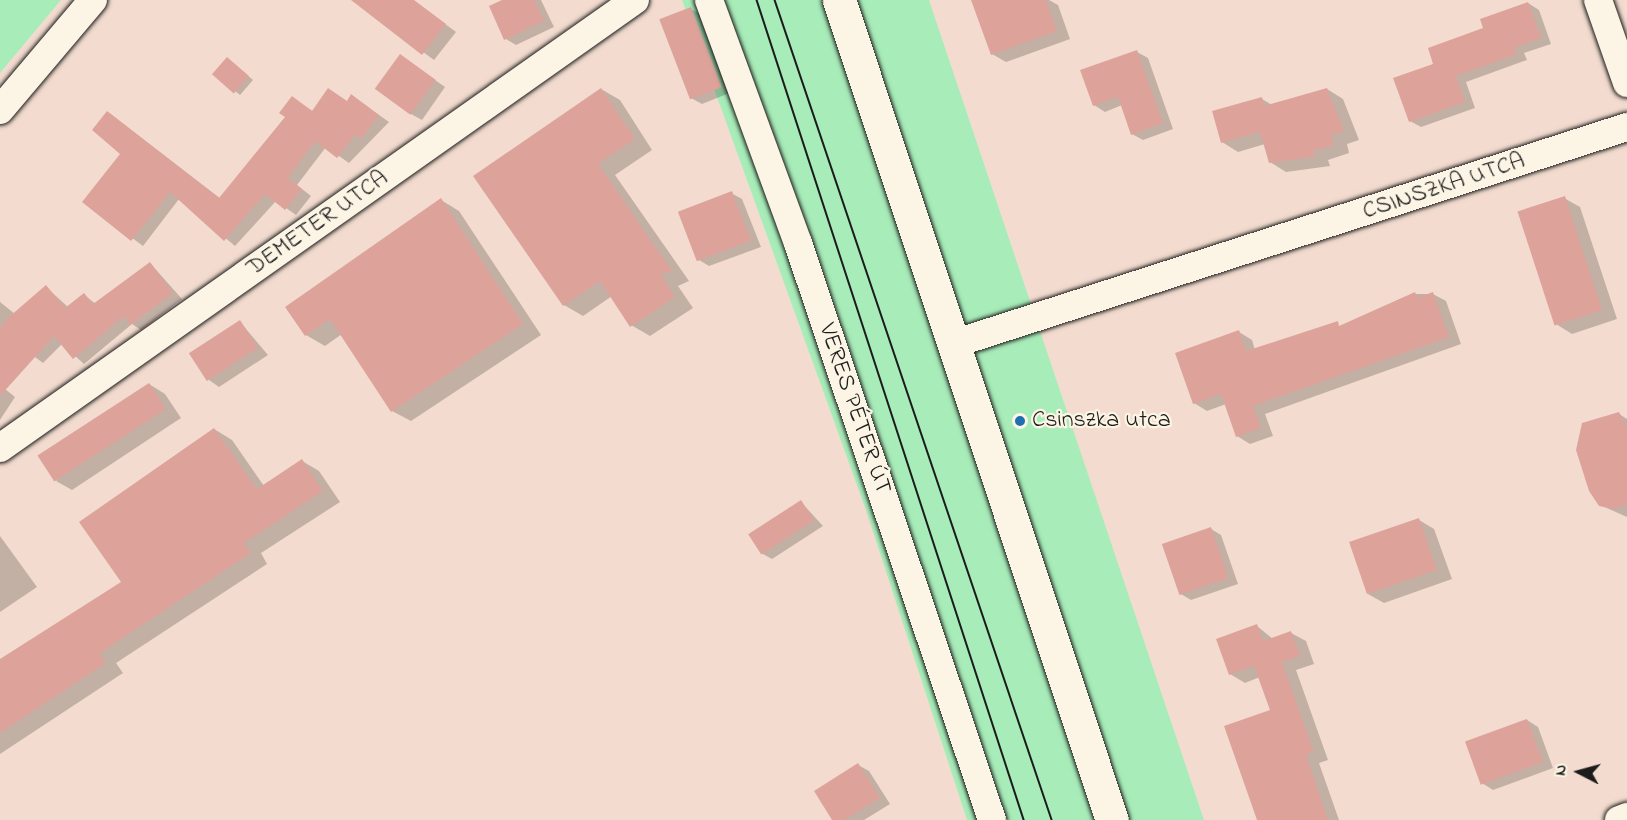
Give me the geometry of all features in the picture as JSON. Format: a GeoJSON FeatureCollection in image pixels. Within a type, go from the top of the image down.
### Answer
{"type":"FeatureCollection","features":[{"type":"Feature","properties":{"kind":"main road"},"geometry":{"type":"LineString","coordinates":[[839,0],[1112,820]]}},
{"type":"Feature","properties":{"kind":"street"},"geometry":{"type":"LineString","coordinates":[[0,110],[93,0]]}},
{"type":"Feature","properties":{"kind":"street","name":"DEMETER UTCA"},"geometry":{"type":"LineString","coordinates":[[0,448],[635,0]]}},
{"type":"Feature","properties":{"kind":"street","name":"VERES PÉTER ÚT"},"geometry":{"type":"LineString","coordinates":[[709,0],[802,255],[992,820]]}},
{"type":"Feature","properties":{"kind":"street"},"geometry":{"type":"LineString","coordinates":[[1598,0],[1627,83]]}},
{"type":"Feature","properties":{"kind":"street","name":"CSINSZKA UTCA"},"geometry":{"type":"LineString","coordinates":[[953,344],[1627,127]]}},
{"type":"Feature","properties":{"kind":"street"},"geometry":{"type":"LineString","coordinates":[[1619,820],[1627,817]]}},
{"type":"Feature","properties":{"kind":"green space"},"geometry":{"type":"Polygon","coordinates":[[[0,0],[61,0],[0,73],[0,0]]]}},
{"type":"Feature","properties":{"kind":"green space"},"geometry":{"type":"Polygon","coordinates":[[[682,0],[929,0],[1204,820],[967,820],[866,510],[682,0]]]}},
{"type":"Feature","properties":{"kind":"building"},"geometry":{"type":"Polygon","coordinates":[[[351,0],[414,0],[446,24],[422,55],[351,0]]]}},
{"type":"Feature","properties":{"kind":"building"},"geometry":{"type":"Polygon","coordinates":[[[502,0],[534,0],[544,21],[504,40],[489,6],[502,0]]]}},
{"type":"Feature","properties":{"kind":"building"},"geometry":{"type":"Polygon","coordinates":[[[971,0],[1046,0],[1057,31],[991,55],[971,0]]]}},
{"type":"Feature","properties":{"kind":"building"},"geometry":{"type":"Polygon","coordinates":[[[1528,2],[1541,38],[1514,48],[1517,54],[1456,76],[1465,102],[1409,122],[1393,78],[1433,64],[1428,48],[1483,28],[1480,19],[1528,2]]]}},
{"type":"Feature","properties":{"kind":"building"},"geometry":{"type":"Polygon","coordinates":[[[691,7],[722,87],[690,99],[659,19],[691,7]]]}},
{"type":"Feature","properties":{"kind":"building"},"geometry":{"type":"Polygon","coordinates":[[[1137,50],[1163,123],[1131,135],[1118,97],[1093,106],[1080,70],[1137,50]]]}},
{"type":"Feature","properties":{"kind":"building"},"geometry":{"type":"Polygon","coordinates":[[[400,54],[436,80],[410,115],[375,89],[400,54]]]}},
{"type":"Feature","properties":{"kind":"building"},"geometry":{"type":"Polygon","coordinates":[[[227,57],[249,76],[234,93],[212,74],[227,57]]]}},
{"type":"Feature","properties":{"kind":"building"},"geometry":{"type":"Polygon","coordinates":[[[328,88],[347,101],[351,94],[379,115],[361,139],[355,135],[337,158],[315,141],[288,178],[302,189],[285,210],[265,194],[224,241],[170,192],[131,241],[82,202],[120,154],[92,130],[107,111],[219,198],[285,117],[279,113],[292,96],[312,111],[328,88]]]}},
{"type":"Feature","properties":{"kind":"building"},"geometry":{"type":"Polygon","coordinates":[[[601,88],[635,139],[598,164],[672,271],[661,275],[675,297],[630,327],[600,281],[563,306],[473,176],[601,88]]]}},
{"type":"Feature","properties":{"kind":"building"},"geometry":{"type":"Polygon","coordinates":[[[1327,88],[1344,131],[1331,135],[1334,145],[1313,151],[1315,157],[1269,163],[1260,132],[1221,143],[1212,111],[1262,97],[1264,106],[1327,88]]]}},
{"type":"Feature","properties":{"kind":"building"},"geometry":{"type":"Polygon","coordinates":[[[732,191],[751,240],[697,261],[678,212],[732,191]]]}},
{"type":"Feature","properties":{"kind":"building"},"geometry":{"type":"Polygon","coordinates":[[[1565,196],[1602,310],[1555,326],[1517,211],[1565,196]]]}},
{"type":"Feature","properties":{"kind":"building"},"geometry":{"type":"Polygon","coordinates":[[[441,198],[523,324],[391,412],[330,319],[305,336],[285,307],[441,198]]]}},
{"type":"Feature","properties":{"kind":"building"},"geometry":{"type":"Polygon","coordinates":[[[150,262],[173,293],[130,325],[124,316],[73,359],[54,336],[0,396],[0,328],[9,317],[46,285],[65,308],[84,293],[93,304],[150,262]]]}},
{"type":"Feature","properties":{"kind":"building"},"geometry":{"type":"Polygon","coordinates":[[[1415,292],[1417,298],[1433,292],[1449,337],[1253,406],[1261,428],[1236,437],[1221,394],[1193,404],[1175,353],[1239,330],[1246,351],[1338,321],[1339,326],[1415,292]]]}},
{"type":"Feature","properties":{"kind":"building"},"geometry":{"type":"Polygon","coordinates":[[[240,320],[258,348],[207,381],[189,353],[240,320]]]}},
{"type":"Feature","properties":{"kind":"building"},"geometry":{"type":"Polygon","coordinates":[[[149,383],[166,409],[54,481],[37,455],[149,383]]]}},
{"type":"Feature","properties":{"kind":"building"},"geometry":{"type":"Polygon","coordinates":[[[1619,412],[1627,427],[1627,504],[1614,509],[1599,506],[1589,491],[1576,450],[1582,423],[1619,412]]]}},
{"type":"Feature","properties":{"kind":"building"},"geometry":{"type":"Polygon","coordinates":[[[214,428],[257,489],[302,459],[323,491],[244,543],[251,553],[100,653],[106,663],[0,733],[0,659],[121,582],[79,522],[214,428]]]}},
{"type":"Feature","properties":{"kind":"building"},"geometry":{"type":"Polygon","coordinates":[[[801,500],[814,520],[761,554],[748,534],[801,500]]]}},
{"type":"Feature","properties":{"kind":"building"},"geometry":{"type":"Polygon","coordinates":[[[1419,518],[1437,570],[1367,594],[1349,542],[1419,518]]]}},
{"type":"Feature","properties":{"kind":"building"},"geometry":{"type":"Polygon","coordinates":[[[1211,527],[1229,578],[1179,595],[1162,544],[1211,527]]]}},
{"type":"Feature","properties":{"kind":"building"},"geometry":{"type":"Polygon","coordinates":[[[1257,624],[1263,641],[1291,631],[1300,656],[1282,662],[1314,752],[1306,755],[1328,820],[1257,820],[1224,726],[1270,710],[1254,666],[1229,675],[1216,639],[1257,624]]]}},
{"type":"Feature","properties":{"kind":"building"},"geometry":{"type":"Polygon","coordinates":[[[1527,719],[1543,762],[1481,785],[1465,742],[1527,719]]]}},
{"type":"Feature","properties":{"kind":"building"},"geometry":{"type":"Polygon","coordinates":[[[858,763],[880,798],[844,820],[832,820],[814,791],[858,763]]]}},
{"type":"Feature","properties":{"kind":"tram line"},"geometry":{"type":"LineString","coordinates":[[757,0],[1024,820]]}},
{"type":"Feature","properties":{"kind":"tram line"},"geometry":{"type":"LineString","coordinates":[[775,0],[1052,820]]}},
{"type":"Feature","properties":{"kind":"place","name":"Csinszka utca"},"geometry":{"type":"Point","coordinates":[1020,421]}}]}
